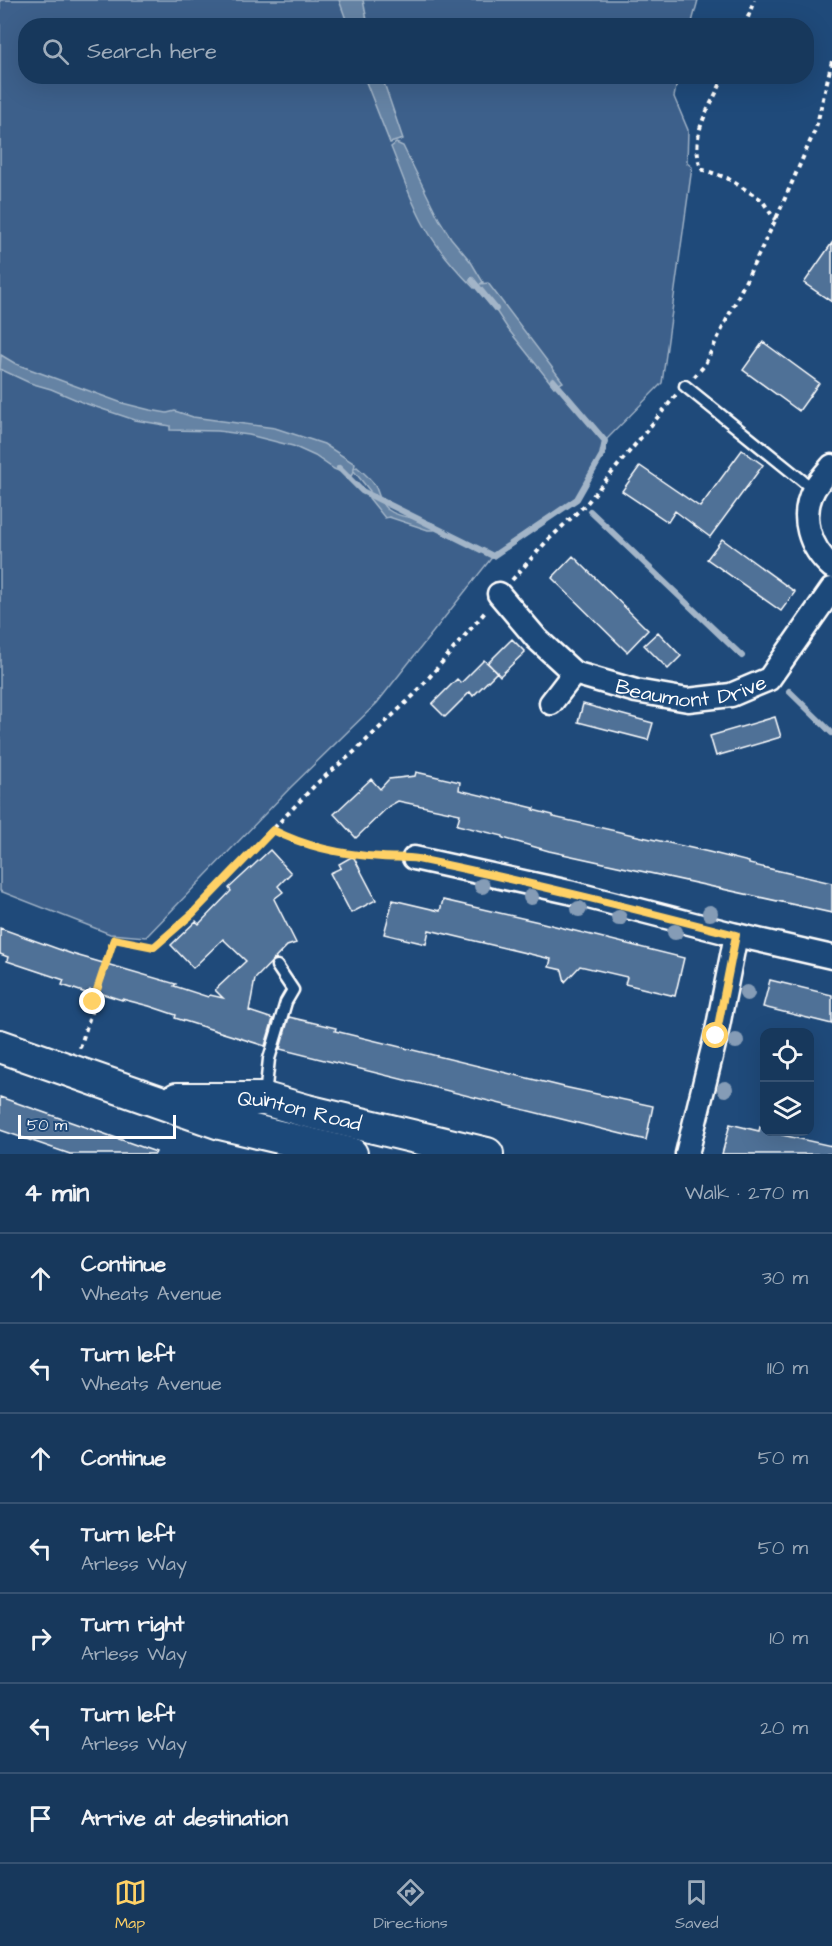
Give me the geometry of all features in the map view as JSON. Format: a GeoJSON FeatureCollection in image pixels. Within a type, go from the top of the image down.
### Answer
{"type":"FeatureCollection","features":[{"type":"Feature","properties":{"kind":"street"},"geometry":{"type":"LineString","coordinates":[[832,466],[814,490],[807,514],[810,539],[820,557],[832,567]]}},
{"type":"Feature","properties":{"kind":"street","name":"Beaumont Drive"},"geometry":{"type":"LineString","coordinates":[[499,594],[537,639],[574,673],[636,692],[688,700],[731,695],[769,679],[832,590]]}},
{"type":"Feature","properties":{"kind":"street"},"geometry":{"type":"LineString","coordinates":[[551,703],[574,673]]}},
{"type":"Feature","properties":{"kind":"street"},"geometry":{"type":"LineString","coordinates":[[414,858],[568,892],[832,957]]}},
{"type":"Feature","properties":{"kind":"street"},"geometry":{"type":"LineString","coordinates":[[687,1154],[716,1036],[736,935]]}},
{"type":"Feature","properties":{"kind":"street","name":"Quinton Road"},"geometry":{"type":"LineString","coordinates":[[0,1046],[220,1123],[351,1154]]}},
{"type":"Feature","properties":{"kind":"street","name":"Quinton Road"},"geometry":{"type":"LineString","coordinates":[[146,1098],[265,1099],[487,1154]]}},
{"type":"Feature","properties":{"kind":"lane"},"geometry":{"type":"LineString","coordinates":[[685,386],[814,490]]}},
{"type":"Feature","properties":{"kind":"lane"},"geometry":{"type":"LineString","coordinates":[[265,1099],[269,1059],[286,1002],[293,990],[277,966]]}},
{"type":"Feature","properties":{"kind":"path"},"geometry":{"type":"LineString","coordinates":[[748,18],[754,0]]}},
{"type":"Feature","properties":{"kind":"path"},"geometry":{"type":"LineString","coordinates":[[73,1072],[114,939],[154,947],[192,914],[316,784],[354,752],[414,695],[499,594],[547,541],[587,503],[669,402],[704,366],[775,221],[816,128],[832,61]]}},
{"type":"Feature","properties":{"kind":"path"},"geometry":{"type":"LineString","coordinates":[[720,84],[705,114],[696,142],[701,169],[728,178],[762,200],[775,221]]}},
{"type":"Feature","properties":{"kind":"path"},"geometry":{"type":"LineString","coordinates":[[273,830],[293,841],[330,850],[381,857],[414,858]]}},
{"type":"Feature","properties":{"kind":"shaded area"},"geometry":{"type":"Polygon","coordinates":[[[0,0],[698,0],[693,18],[18,18],[18,84],[677,84],[674,97],[688,130],[687,163],[692,167],[662,383],[605,441],[602,455],[577,499],[493,556],[377,703],[291,787],[146,937],[110,934],[0,891],[0,0]]]}},
{"type":"Feature","properties":{"kind":"shaded area"},"geometry":{"type":"Polygon","coordinates":[[[339,0],[363,0],[367,18],[345,18],[339,0]]]}},
{"type":"Feature","properties":{"kind":"shaded area"},"geometry":{"type":"Polygon","coordinates":[[[367,84],[384,84],[403,139],[390,143],[367,84]]]}},
{"type":"Feature","properties":{"kind":"shaded area"},"geometry":{"type":"Polygon","coordinates":[[[396,143],[403,146],[439,219],[471,262],[483,282],[480,284],[488,283],[563,382],[554,387],[508,329],[479,285],[474,288],[435,242],[419,216],[406,187],[391,147],[396,143]]]}},
{"type":"Feature","properties":{"kind":"shaded area"},"geometry":{"type":"Polygon","coordinates":[[[1,355],[16,364],[122,403],[167,413],[175,411],[193,417],[275,428],[324,444],[355,464],[354,469],[357,467],[368,477],[387,509],[399,515],[436,525],[434,530],[428,530],[389,517],[385,518],[369,498],[370,491],[354,471],[351,476],[293,446],[249,435],[218,431],[170,430],[170,426],[135,420],[30,383],[0,369],[1,355]]]}},
{"type":"Feature","properties":{"kind":"building"},"geometry":{"type":"Polygon","coordinates":[[[832,243],[832,302],[804,283],[832,243]]]}},
{"type":"Feature","properties":{"kind":"building"},"geometry":{"type":"Polygon","coordinates":[[[763,342],[819,383],[799,411],[743,370],[763,342]]]}},
{"type":"Feature","properties":{"kind":"building"},"geometry":{"type":"Polygon","coordinates":[[[742,450],[763,465],[710,537],[675,511],[668,522],[622,491],[640,466],[700,507],[742,450]]]}},
{"type":"Feature","properties":{"kind":"building"},"geometry":{"type":"Polygon","coordinates":[[[722,539],[795,592],[781,611],[707,559],[722,539]]]}},
{"type":"Feature","properties":{"kind":"building"},"geometry":{"type":"Polygon","coordinates":[[[573,556],[648,630],[627,652],[552,578],[573,556]]]}},
{"type":"Feature","properties":{"kind":"building"},"geometry":{"type":"Polygon","coordinates":[[[658,632],[681,656],[668,669],[644,645],[658,632]]]}},
{"type":"Feature","properties":{"kind":"building"},"geometry":{"type":"Polygon","coordinates":[[[512,639],[525,652],[500,676],[488,663],[512,639]]]}},
{"type":"Feature","properties":{"kind":"building"},"geometry":{"type":"Polygon","coordinates":[[[484,660],[497,672],[473,696],[470,692],[445,717],[432,704],[457,679],[461,683],[484,660]]]}},
{"type":"Feature","properties":{"kind":"building"},"geometry":{"type":"Polygon","coordinates":[[[583,704],[653,723],[648,740],[578,722],[583,704]]]}},
{"type":"Feature","properties":{"kind":"building"},"geometry":{"type":"Polygon","coordinates":[[[775,717],[781,737],[716,756],[710,736],[775,717]]]}},
{"type":"Feature","properties":{"kind":"building"},"geometry":{"type":"Polygon","coordinates":[[[416,772],[460,782],[459,790],[534,808],[533,810],[553,815],[553,817],[709,852],[749,862],[749,864],[832,883],[832,913],[549,851],[503,838],[503,836],[457,825],[460,814],[398,801],[389,806],[356,838],[334,814],[371,779],[380,789],[389,779],[415,776],[416,772]]]}},
{"type":"Feature","properties":{"kind":"building"},"geometry":{"type":"Polygon","coordinates":[[[270,850],[291,873],[278,886],[283,892],[274,899],[296,943],[287,946],[255,979],[249,1011],[273,1019],[265,1046],[175,1018],[176,1015],[149,1006],[90,990],[89,994],[62,985],[64,980],[7,961],[8,957],[0,954],[0,928],[72,954],[176,984],[174,986],[208,997],[210,995],[223,998],[215,990],[246,961],[223,939],[193,968],[171,945],[196,921],[199,924],[231,891],[229,888],[270,850]]]}},
{"type":"Feature","properties":{"kind":"building"},"geometry":{"type":"Polygon","coordinates":[[[353,856],[376,900],[351,913],[330,873],[341,868],[339,864],[353,856]]]}},
{"type":"Feature","properties":{"kind":"building"},"geometry":{"type":"Polygon","coordinates":[[[393,900],[440,911],[443,900],[684,958],[675,996],[625,984],[627,977],[580,966],[565,982],[562,970],[549,967],[551,959],[429,930],[426,944],[384,934],[393,900]]]}},
{"type":"Feature","properties":{"kind":"building"},"geometry":{"type":"Polygon","coordinates":[[[770,980],[832,995],[832,1024],[763,1007],[770,980]]]}},
{"type":"Feature","properties":{"kind":"building"},"geometry":{"type":"Polygon","coordinates":[[[289,1017],[336,1028],[335,1031],[564,1087],[653,1106],[646,1140],[280,1049],[289,1017]]]}},
{"type":"Feature","properties":{"kind":"building"},"geometry":{"type":"Polygon","coordinates":[[[0,1097],[156,1152],[155,1154],[70,1154],[0,1130],[0,1097]]]}},
{"type":"Feature","properties":{"kind":"building"},"geometry":{"type":"Polygon","coordinates":[[[730,1124],[759,1131],[760,1127],[760,1136],[787,1136],[832,1146],[832,1154],[722,1154],[730,1124]]]}},
{"type":"Feature","properties":{"kind":"waterway"},"geometry":{"type":"LineString","coordinates":[[472,280],[496,309]]}},
{"type":"Feature","properties":{"kind":"waterway"},"geometry":{"type":"LineString","coordinates":[[339,468],[362,491],[493,556],[577,499],[602,455],[605,441],[553,380]]}},
{"type":"Feature","properties":{"kind":"waterway"},"geometry":{"type":"LineString","coordinates":[[590,511],[742,656]]}},
{"type":"Feature","properties":{"kind":"waterway"},"geometry":{"type":"LineString","coordinates":[[789,691],[832,733]]}},
{"type":"Feature","properties":{"kind":"route"},"geometry":{"type":"LineString","coordinates":[[93,1002],[114,939],[154,947],[192,914],[273,830],[293,841],[330,850],[381,857],[414,858],[568,892],[736,935],[716,1036]]}}]}
